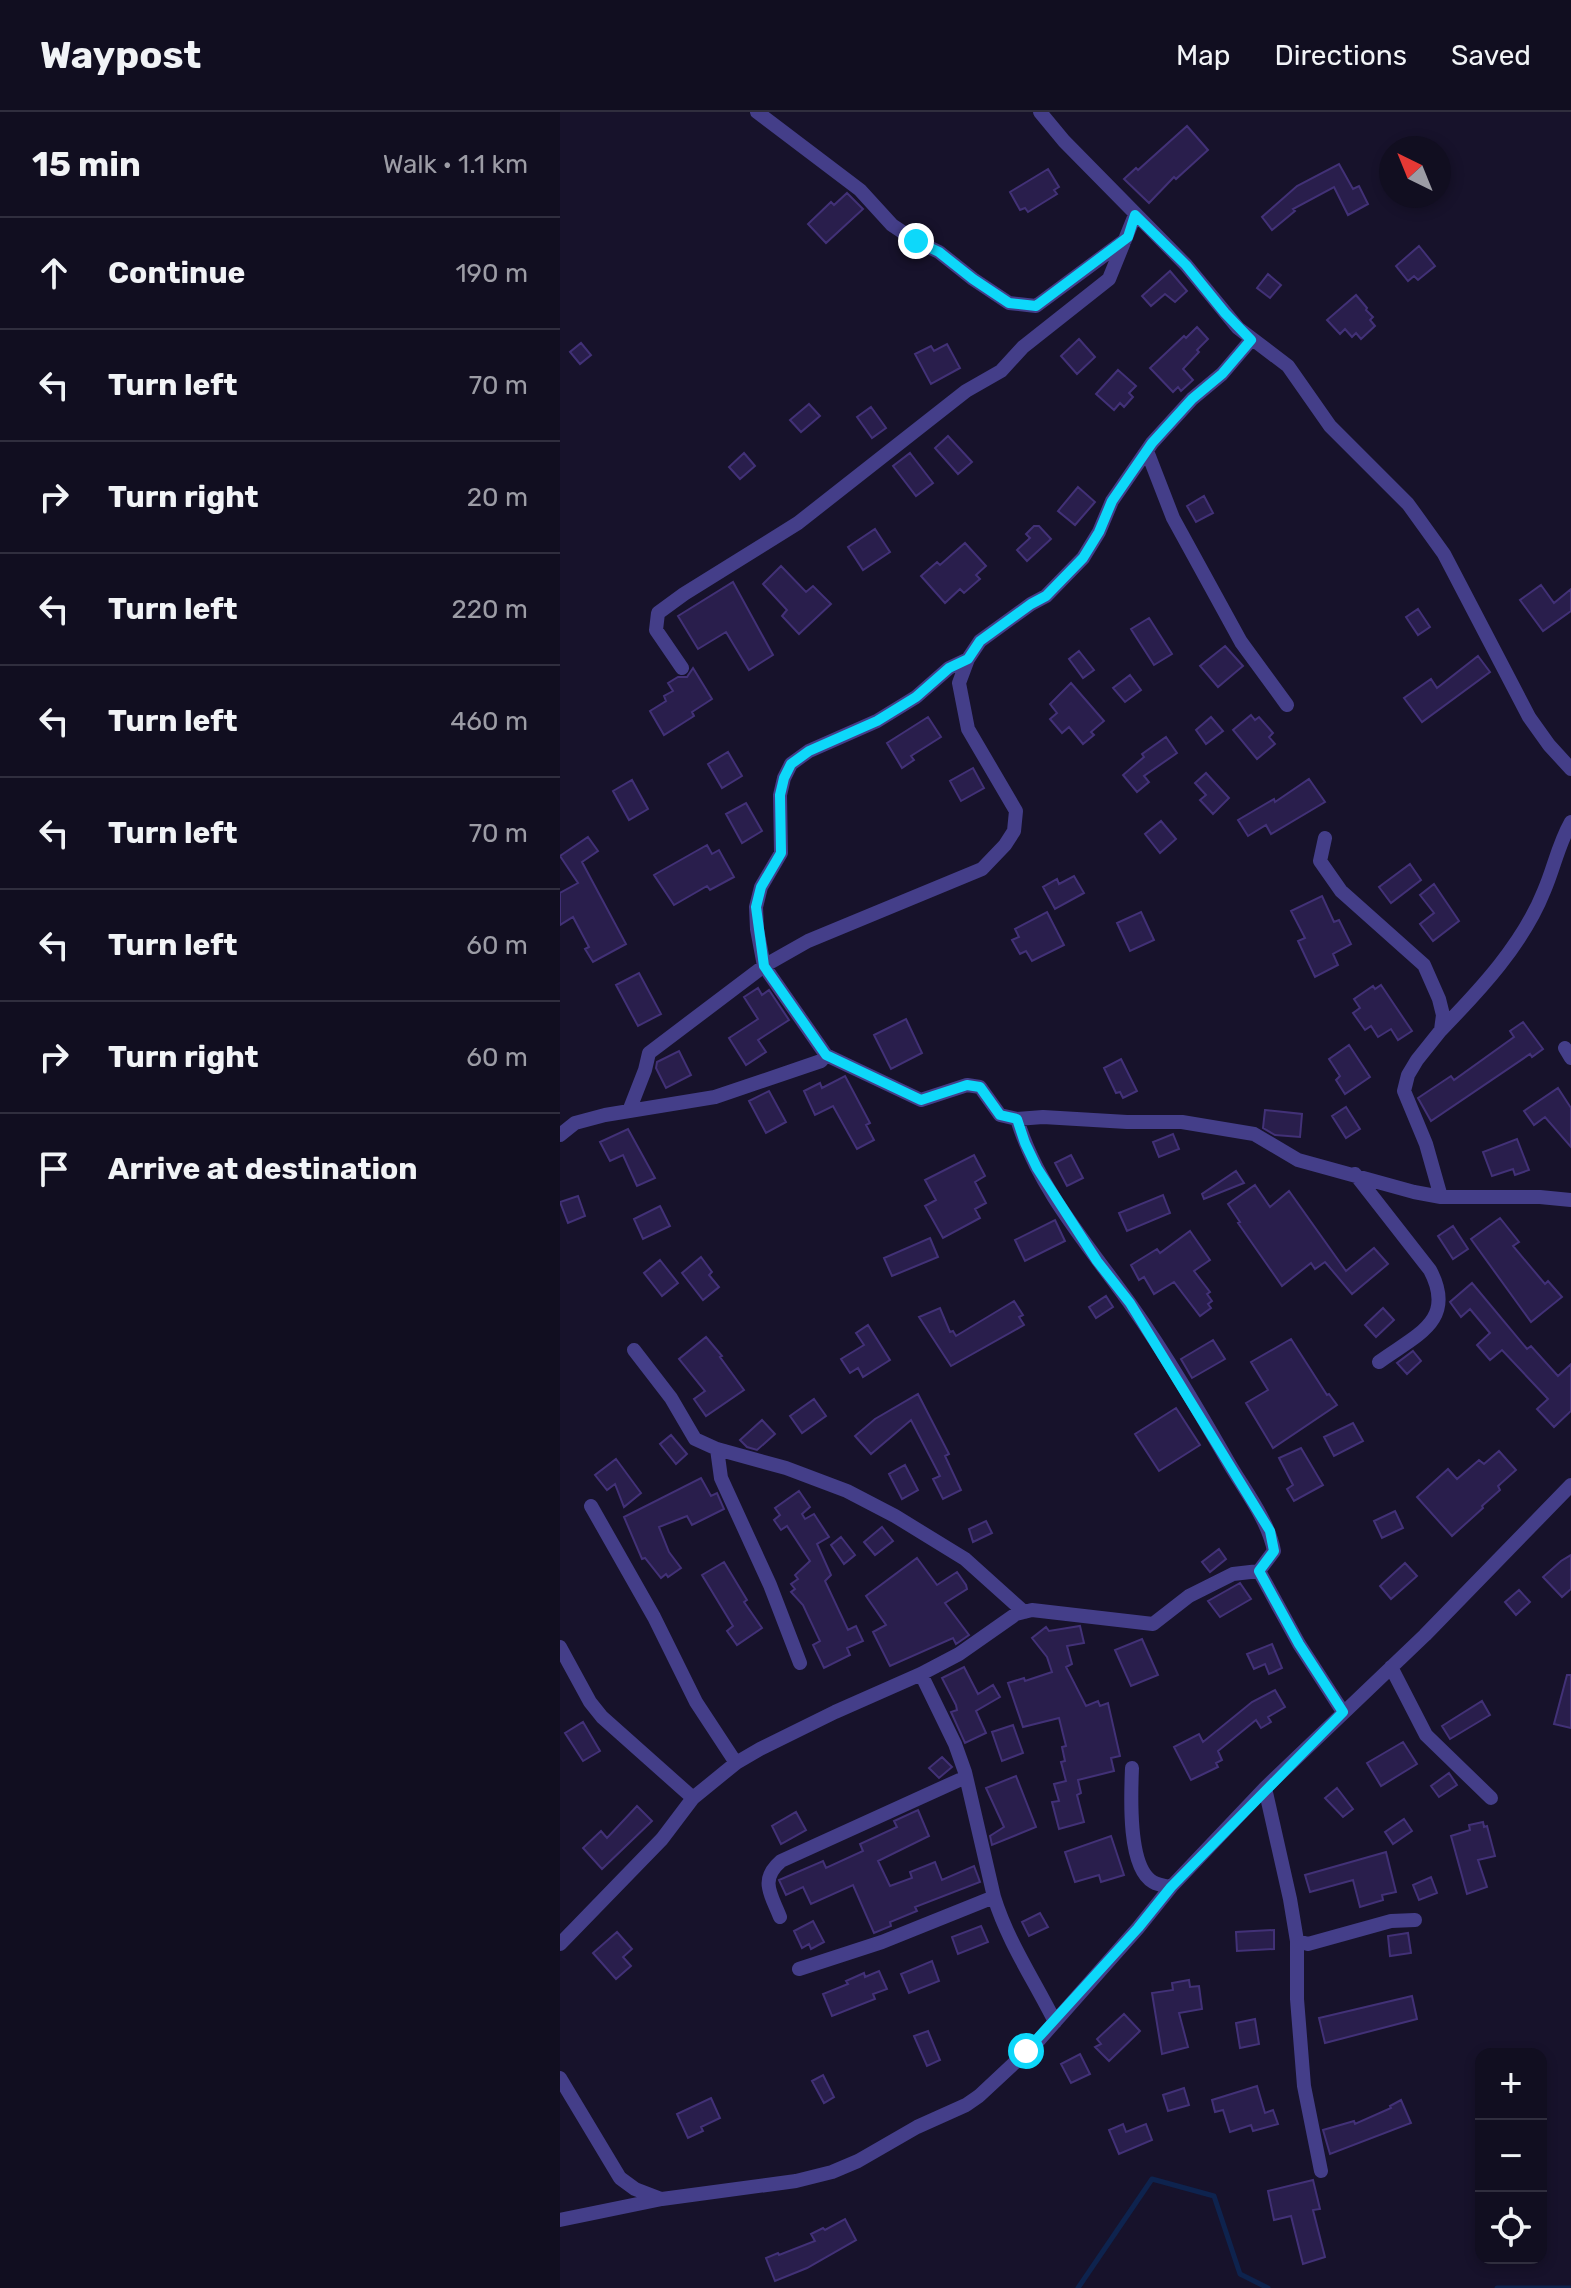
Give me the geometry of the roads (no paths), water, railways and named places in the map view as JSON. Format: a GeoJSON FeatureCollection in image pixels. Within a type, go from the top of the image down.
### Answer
{"type":"FeatureCollection","features":[{"type":"Feature","properties":{"kind":"street"},"geometry":{"type":"LineString","coordinates":[[757,112],[860,190],[892,225],[939,252],[1009,303],[1036,306],[1128,237]]}},
{"type":"Feature","properties":{"kind":"street"},"geometry":{"type":"LineString","coordinates":[[1040,112],[1064,141],[1186,265],[1251,340],[1288,366],[1330,426],[1408,504],[1444,554],[1529,717],[1571,769]]}},
{"type":"Feature","properties":{"kind":"street"},"geometry":{"type":"LineString","coordinates":[[682,668],[656,630],[658,613],[798,523],[966,391],[1001,371],[1023,347],[1109,279],[1135,215]]}},
{"type":"Feature","properties":{"kind":"street"},"geometry":{"type":"LineString","coordinates":[[629,1111],[649,1053],[764,966],[808,941],[982,869],[1005,845],[1014,831],[1016,811],[968,729],[959,683],[968,659],[980,641],[1046,596],[1083,558],[1099,532],[1112,501],[1166,425],[1222,374],[1251,340]]}},
{"type":"Feature","properties":{"kind":"street"},"geometry":{"type":"LineString","coordinates":[[1147,451],[1173,518],[1241,642],[1287,705]]}},
{"type":"Feature","properties":{"kind":"street"},"geometry":{"type":"LineString","coordinates":[[968,659],[949,668],[916,697],[877,721],[809,751],[791,764],[784,778],[780,795],[781,853],[761,887],[756,907],[764,966],[826,1055],[921,1100],[967,1085],[980,1087],[1000,1115],[1017,1119],[1043,1117],[1182,1122],[1254,1134],[1298,1160],[1414,1192],[1441,1197],[1571,1200]]}},
{"type":"Feature","properties":{"kind":"street"},"geometry":{"type":"LineString","coordinates":[[1441,1197],[1426,1144],[1404,1091],[1408,1075],[1441,1030],[1469,1002],[1515,943],[1544,893],[1559,843],[1571,822]]}},
{"type":"Feature","properties":{"kind":"street"},"geometry":{"type":"LineString","coordinates":[[1325,838],[1320,861],[1341,891],[1424,965],[1443,1015],[1441,1030]]}},
{"type":"Feature","properties":{"kind":"street"},"geometry":{"type":"LineString","coordinates":[[560,1135],[575,1123],[715,1097],[821,1061],[826,1055]]}},
{"type":"Feature","properties":{"kind":"street"},"geometry":{"type":"LineString","coordinates":[[560,1944],[662,1839],[693,1798],[736,1763],[959,1654],[1016,1614],[1032,1610],[1061,1612],[1153,1624],[1189,1596],[1233,1574],[1259,1571],[1274,1551],[1270,1531],[1130,1303],[1097,1261],[1037,1168],[1017,1119]]}},
{"type":"Feature","properties":{"kind":"street"},"geometry":{"type":"LineString","coordinates":[[1354,1174],[1430,1270],[1440,1288],[1441,1304],[1432,1322],[1379,1362]]}},
{"type":"Feature","properties":{"kind":"street"},"geometry":{"type":"LineString","coordinates":[[634,1350],[671,1398],[695,1439],[717,1449],[786,1468],[835,1486],[895,1516],[965,1559],[1024,1612]]}},
{"type":"Feature","properties":{"kind":"street"},"geometry":{"type":"LineString","coordinates":[[717,1449],[721,1478],[770,1585],[800,1663]]}},
{"type":"Feature","properties":{"kind":"street"},"geometry":{"type":"LineString","coordinates":[[560,2220],[662,2199],[804,2179],[832,2172],[966,2105],[1038,2041],[1171,1887],[1265,1788],[1391,1667],[1571,1485]]}},
{"type":"Feature","properties":{"kind":"street"},"geometry":{"type":"LineString","coordinates":[[591,1506],[654,1617],[696,1702],[736,1763]]}},
{"type":"Feature","properties":{"kind":"street"},"geometry":{"type":"LineString","coordinates":[[1259,1571],[1299,1644],[1343,1712]]}},
{"type":"Feature","properties":{"kind":"street"},"geometry":{"type":"LineString","coordinates":[[560,1647],[590,1702],[602,1717],[693,1798]]}},
{"type":"Feature","properties":{"kind":"street"},"geometry":{"type":"LineString","coordinates":[[1391,1667],[1426,1735],[1491,1798]]}},
{"type":"Feature","properties":{"kind":"street"},"geometry":{"type":"LineString","coordinates":[[921,1674],[955,1744],[966,1777],[1001,1919],[1020,1961],[1055,2022]]}},
{"type":"Feature","properties":{"kind":"street"},"geometry":{"type":"LineString","coordinates":[[1132,1768],[1130,1810],[1139,1863],[1154,1883],[1171,1887]]}},
{"type":"Feature","properties":{"kind":"street"},"geometry":{"type":"LineString","coordinates":[[780,1917],[767,1884],[771,1870],[781,1861],[966,1777]]}},
{"type":"Feature","properties":{"kind":"street"},"geometry":{"type":"LineString","coordinates":[[1265,1788],[1297,1941],[1297,1999],[1304,2086],[1321,2171]]}},
{"type":"Feature","properties":{"kind":"street"},"geometry":{"type":"LineString","coordinates":[[799,1969],[882,1942],[994,1897]]}},
{"type":"Feature","properties":{"kind":"street"},"geometry":{"type":"LineString","coordinates":[[1297,1941],[1308,1944],[1391,1921],[1415,1920]]}},
{"type":"Feature","properties":{"kind":"street"},"geometry":{"type":"LineString","coordinates":[[560,2078],[620,2178],[635,2189],[662,2199]]}},
{"type":"Feature","properties":{"kind":"waterway"},"geometry":{"type":"LineString","coordinates":[[1078,2288],[1152,2179],[1214,2196],[1240,2274],[1268,2288]]}},
{"type":"Feature","properties":{"kind":"waterway"},"geometry":{"type":"LineString","coordinates":[[1497,2288],[1571,2288]]}}]}
